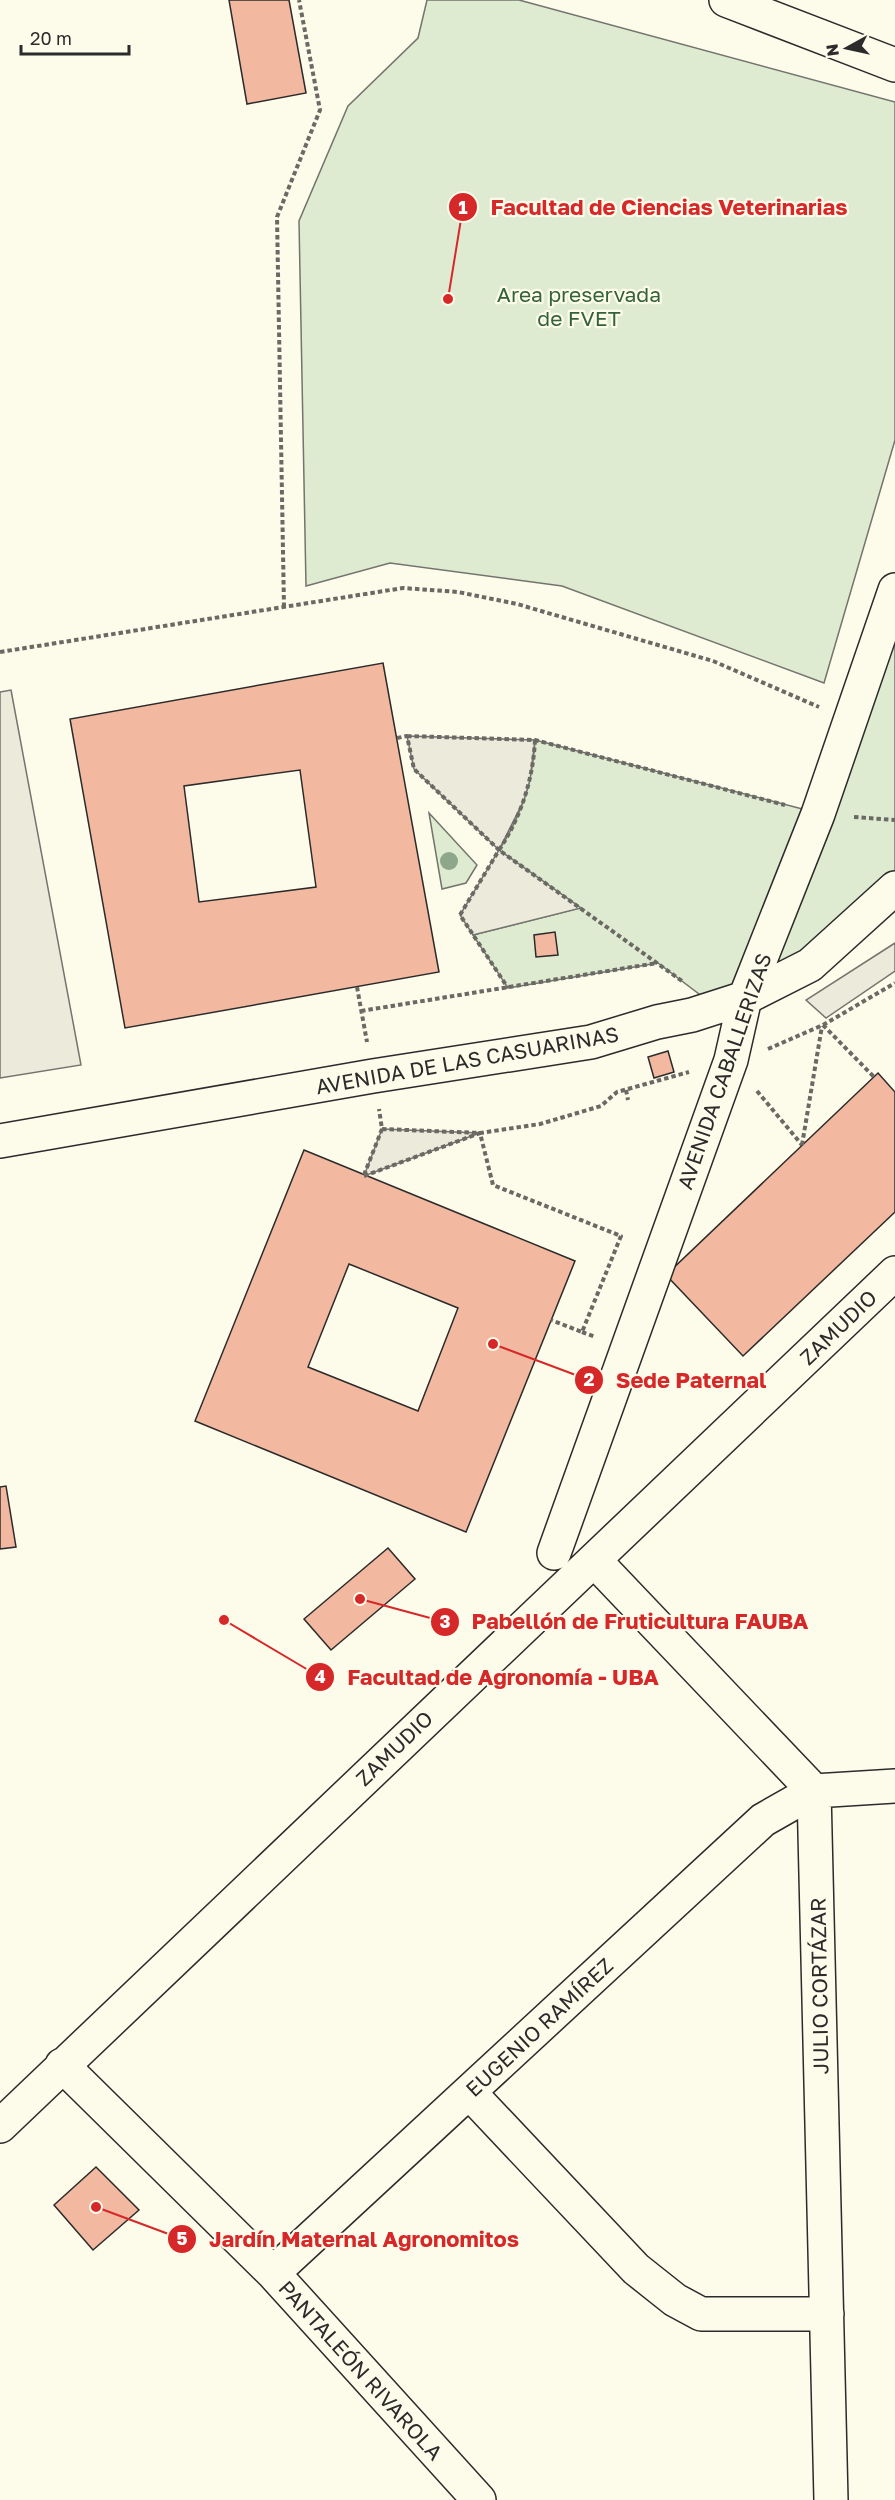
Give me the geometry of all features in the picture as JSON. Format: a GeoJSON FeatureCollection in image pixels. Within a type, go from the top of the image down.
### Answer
{"type":"FeatureCollection","features":[{"type":"Feature","properties":{"kind":"street"},"geometry":{"type":"LineString","coordinates":[[726,0],[895,65]]}},
{"type":"Feature","properties":{"kind":"street","name":"AVENIDA CABALLERIZAS"},"geometry":{"type":"LineString","coordinates":[[554,1553],[731,1060],[730,1002],[818,814],[895,590]]}},
{"type":"Feature","properties":{"kind":"street","name":"AVENIDA DE LAS CASUARINAS"},"geometry":{"type":"LineString","coordinates":[[0,1141],[373,1076],[591,1042],[657,1022],[692,1015],[730,1002],[810,965],[895,888]]}},
{"type":"Feature","properties":{"kind":"street","name":"ZAMUDIO"},"geometry":{"type":"LineString","coordinates":[[0,2126],[895,1273]]}},
{"type":"Feature","properties":{"kind":"street"},"geometry":{"type":"LineString","coordinates":[[594,1560],[814,1791],[895,1786]]}},
{"type":"Feature","properties":{"kind":"street","name":"EUGENIO RAMÍREZ"},"geometry":{"type":"LineString","coordinates":[[273,2273],[763,1820],[814,1791]]}},
{"type":"Feature","properties":{"kind":"street","name":"JULIO CORTÁZAR"},"geometry":{"type":"LineString","coordinates":[[814,1791],[831,2500]]}},
{"type":"Feature","properties":{"kind":"street","name":"PANTALEÓN RIVAROLA"},"geometry":{"type":"LineString","coordinates":[[62,2065],[273,2273],[478,2500]]}},
{"type":"Feature","properties":{"kind":"street"},"geometry":{"type":"LineString","coordinates":[[469,2092],[636,2270],[675,2300],[701,2314],[827,2314]]}},
{"type":"Feature","properties":{"kind":"path"},"geometry":{"type":"LineString","coordinates":[[284,607],[277,217],[320,110],[298,0]]}},
{"type":"Feature","properties":{"kind":"path"},"geometry":{"type":"LineString","coordinates":[[0,652],[403,588],[458,592],[518,604],[713,661],[850,720]]}},
{"type":"Feature","properties":{"kind":"path"},"geometry":{"type":"LineString","coordinates":[[397,738],[407,736],[535,741],[818,814]]}},
{"type":"Feature","properties":{"kind":"path"},"geometry":{"type":"LineString","coordinates":[[407,736],[414,769],[499,850],[658,963],[730,1002]]}},
{"type":"Feature","properties":{"kind":"path"},"geometry":{"type":"LineString","coordinates":[[508,988],[460,915],[499,850],[524,800],[530,780],[535,741]]}},
{"type":"Feature","properties":{"kind":"path"},"geometry":{"type":"LineString","coordinates":[[357,987],[361,1011],[658,963]]}},
{"type":"Feature","properties":{"kind":"path"},"geometry":{"type":"LineString","coordinates":[[480,1133],[364,1176],[382,1129],[480,1133],[540,1124],[602,1106],[616,1092],[785,1043],[822,1025],[895,983]]}},
{"type":"Feature","properties":{"kind":"path"},"geometry":{"type":"LineString","coordinates":[[731,1060],[802,1145],[822,1025]]}},
{"type":"Feature","properties":{"kind":"path"},"geometry":{"type":"LineString","coordinates":[[822,1025],[874,1077]]}},
{"type":"Feature","properties":{"kind":"path"},"geometry":{"type":"LineString","coordinates":[[626,1090],[628,1100]]}},
{"type":"Feature","properties":{"kind":"path"},"geometry":{"type":"LineString","coordinates":[[480,1133],[494,1185],[621,1236],[582,1332],[551,1320]]}},
{"type":"Feature","properties":{"kind":"green space","name":"Area preservada de FVET"},"geometry":{"type":"Polygon","coordinates":[[[427,0],[519,0],[895,102],[895,440],[824,683],[562,586],[390,563],[306,586],[299,221],[348,106],[418,38],[427,0]]]}},
{"type":"Feature","properties":{"kind":"green space"},"geometry":{"type":"Polygon","coordinates":[[[895,590],[895,888],[873,910],[715,1006],[658,963],[508,988],[473,935],[580,908],[499,850],[514,825],[529,784],[535,740],[818,813],[895,590]]]}},
{"type":"Feature","properties":{"kind":"green space"},"geometry":{"type":"Polygon","coordinates":[[[429,813],[477,865],[466,883],[442,889],[429,813]]]}},
{"type":"Feature","properties":{"kind":"shaded area"},"geometry":{"type":"Polygon","coordinates":[[[11,690],[81,1065],[0,1078],[0,692],[11,690]]]}},
{"type":"Feature","properties":{"kind":"shaded area"},"geometry":{"type":"Polygon","coordinates":[[[407,736],[535,740],[530,780],[524,800],[499,850],[414,769],[407,736]]]}},
{"type":"Feature","properties":{"kind":"shaded area"},"geometry":{"type":"Polygon","coordinates":[[[499,850],[581,908],[473,935],[460,915],[499,850]]]}},
{"type":"Feature","properties":{"kind":"shaded area"},"geometry":{"type":"Polygon","coordinates":[[[895,943],[895,971],[826,1018],[806,1000],[895,943]]]}},
{"type":"Feature","properties":{"kind":"shaded area"},"geometry":{"type":"Polygon","coordinates":[[[382,1129],[480,1133],[364,1176],[382,1129]]]}},
{"type":"Feature","properties":{"kind":"building"},"geometry":{"type":"Polygon","coordinates":[[[229,0],[289,0],[306,93],[247,104],[229,0]]]}},
{"type":"Feature","properties":{"kind":"building"},"geometry":{"type":"Polygon","coordinates":[[[383,663],[439,972],[125,1028],[70,719],[383,663]],[[300,770],[184,786],[199,902],[316,887],[300,770]]]}},
{"type":"Feature","properties":{"kind":"building"},"geometry":{"type":"Polygon","coordinates":[[[555,932],[558,955],[536,957],[534,935],[555,932]]]}},
{"type":"Feature","properties":{"kind":"building"},"geometry":{"type":"Polygon","coordinates":[[[668,1051],[674,1072],[654,1078],[648,1057],[668,1051]]]}},
{"type":"Feature","properties":{"kind":"building"},"geometry":{"type":"Polygon","coordinates":[[[878,1073],[895,1092],[895,1212],[743,1356],[666,1275],[878,1073]]]}},
{"type":"Feature","properties":{"kind":"building"},"geometry":{"type":"Polygon","coordinates":[[[304,1150],[575,1261],[466,1532],[195,1421],[304,1150]],[[349,1264],[308,1367],[418,1411],[458,1308],[349,1264]]]}},
{"type":"Feature","properties":{"kind":"building"},"geometry":{"type":"Polygon","coordinates":[[[6,1486],[16,1547],[0,1549],[0,1487],[6,1486]]]}},
{"type":"Feature","properties":{"kind":"building"},"geometry":{"type":"Polygon","coordinates":[[[388,1548],[415,1579],[331,1650],[304,1619],[388,1548]]]}},
{"type":"Feature","properties":{"kind":"building"},"geometry":{"type":"Polygon","coordinates":[[[96,2167],[139,2210],[93,2250],[54,2205],[96,2167]]]}},
{"type":"Feature","properties":{"kind":"place","name":"Facultad de Ciencias Veterinarias"},"geometry":{"type":"Point","coordinates":[448,299]}},
{"type":"Feature","properties":{"kind":"place","name":"Sede Paternal"},"geometry":{"type":"Point","coordinates":[493,1344]}},
{"type":"Feature","properties":{"kind":"place","name":"Pabellón de Fruticultura FAUBA"},"geometry":{"type":"Point","coordinates":[360,1599]}},
{"type":"Feature","properties":{"kind":"place","name":"Facultad de Agronomía - UBA"},"geometry":{"type":"Point","coordinates":[224,1620]}},
{"type":"Feature","properties":{"kind":"place","name":"Jardín Maternal Agronomitos"},"geometry":{"type":"Point","coordinates":[96,2207]}}]}
